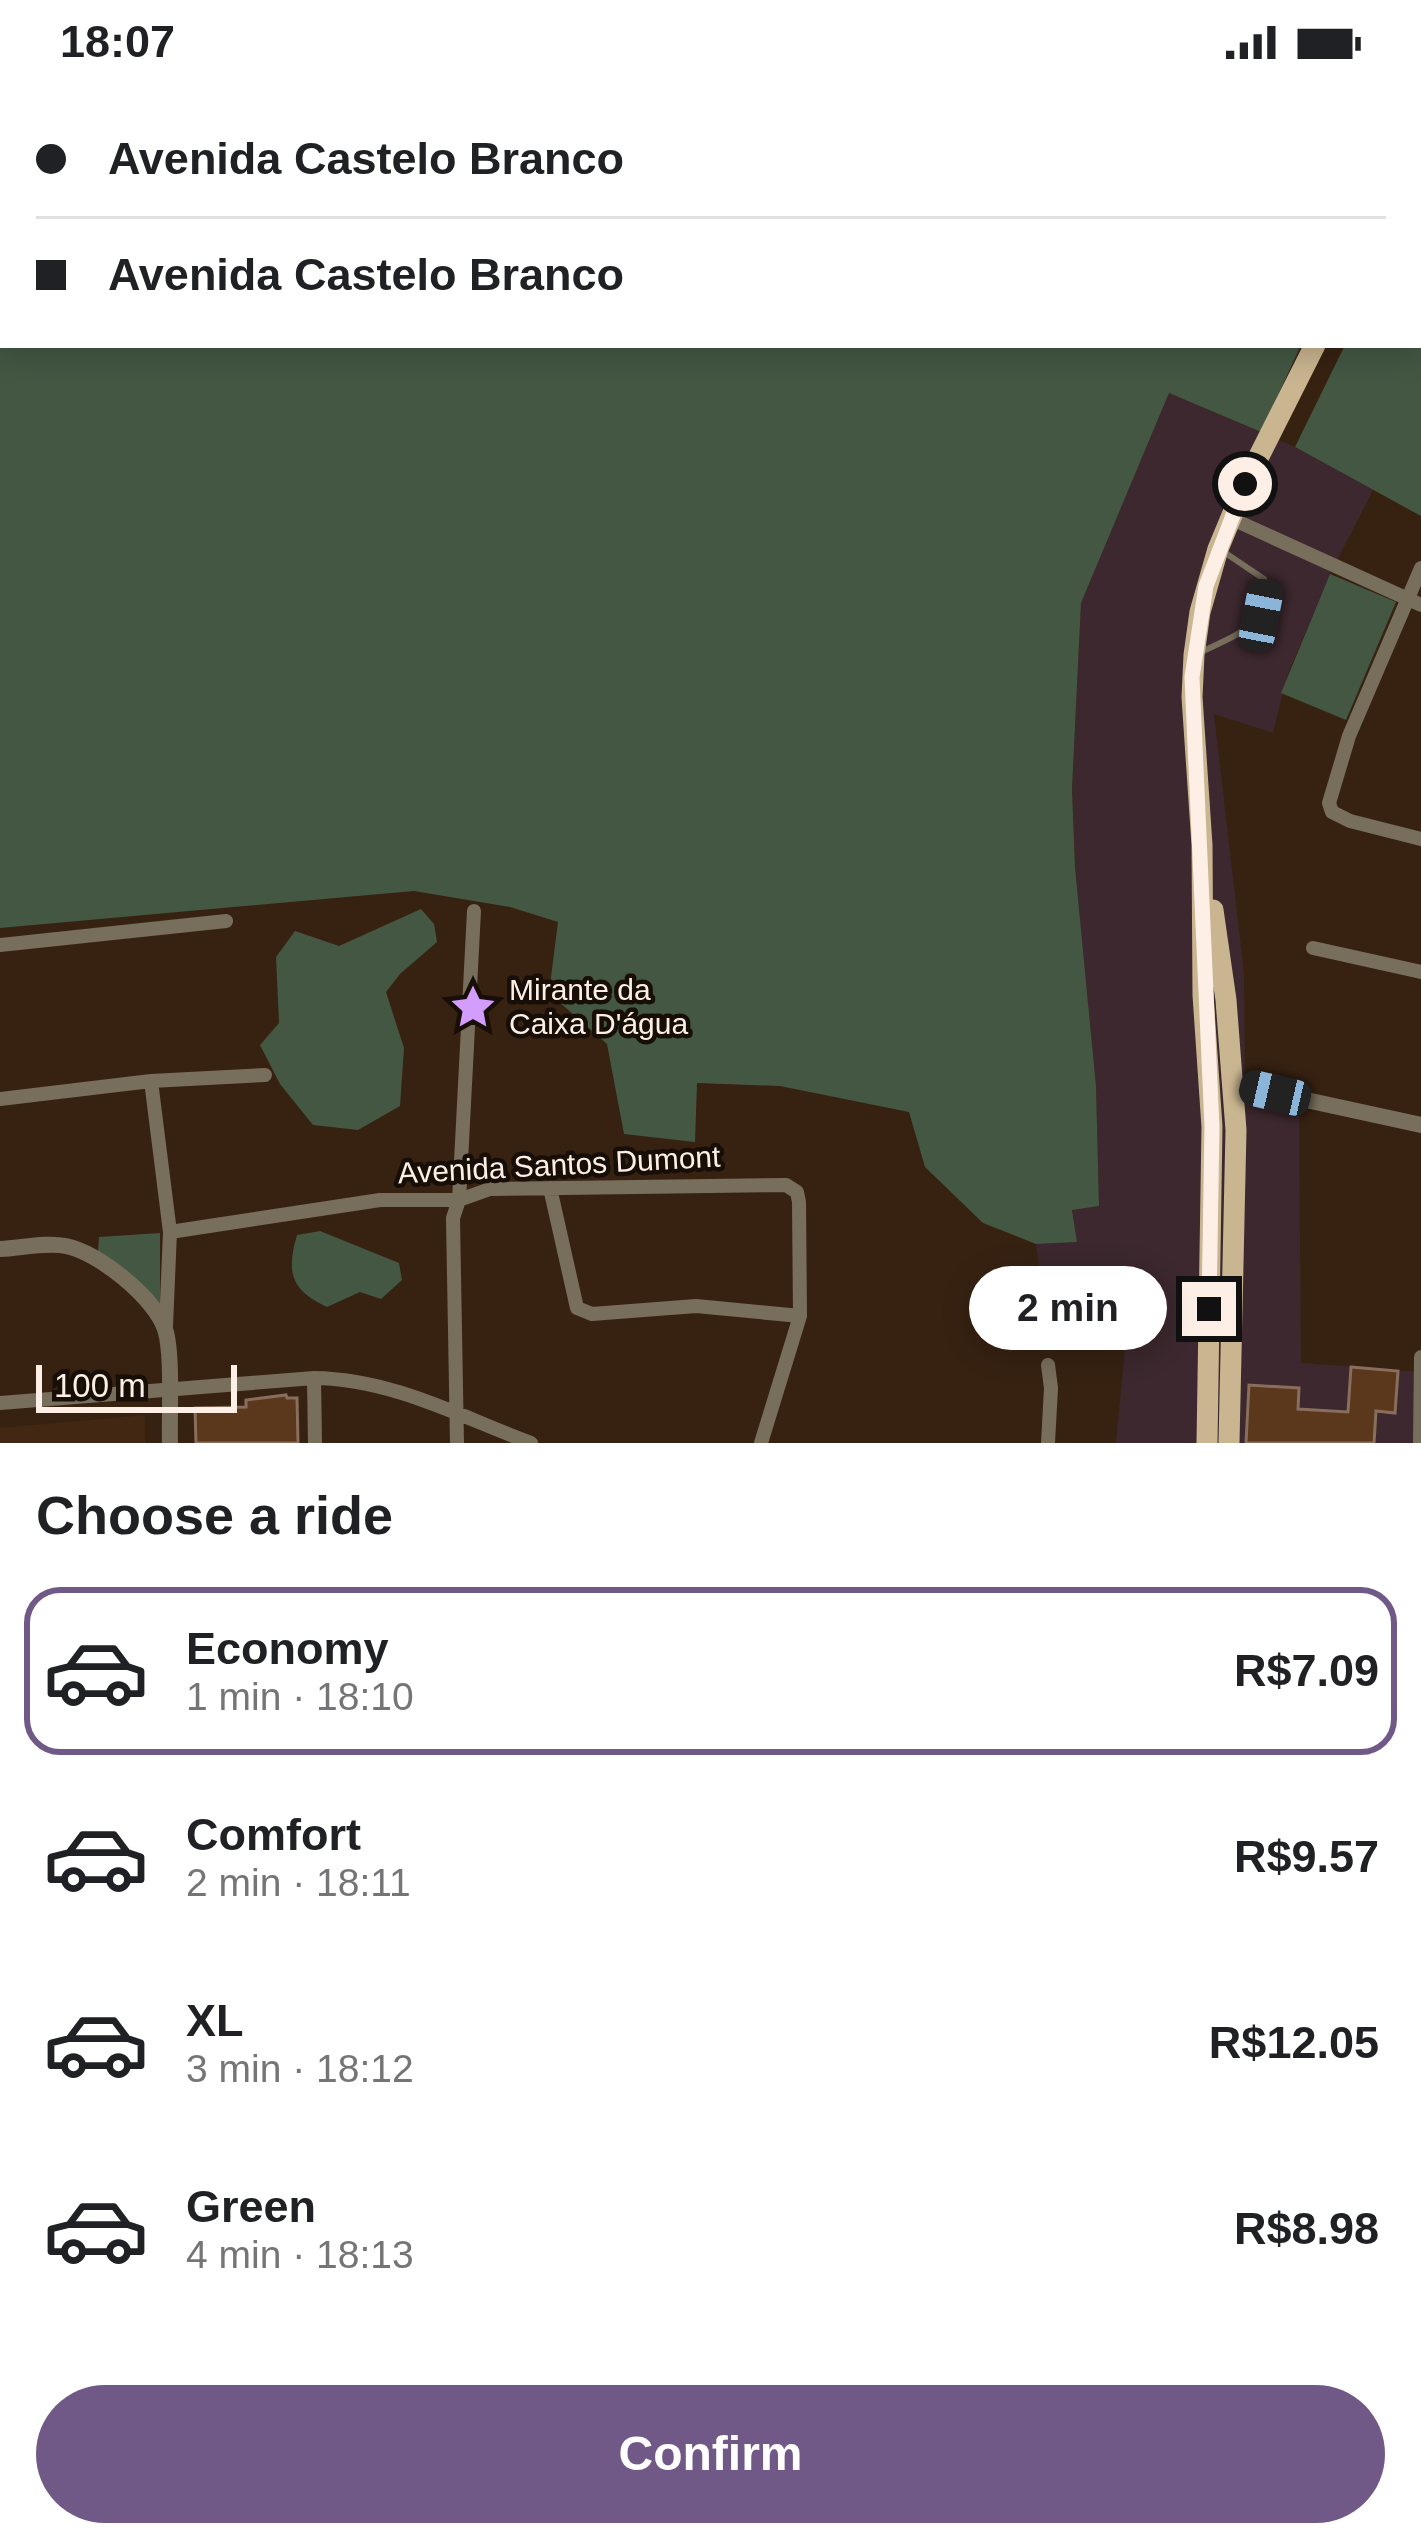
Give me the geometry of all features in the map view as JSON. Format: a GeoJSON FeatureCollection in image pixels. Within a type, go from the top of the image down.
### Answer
{"type":"FeatureCollection","features":[{"type":"Feature","properties":{"kind":"main road"},"geometry":{"type":"LineString","coordinates":[[1207,1443],[1212,1127],[1203,995],[1194,655],[1200,612],[1230,518],[1314,348]]}},
{"type":"Feature","properties":{"kind":"main road"},"geometry":{"type":"LineString","coordinates":[[1202,844],[1224,978],[1233,1084],[1236,1195],[1229,1443]]}},
{"type":"Feature","properties":{"kind":"street"},"geometry":{"type":"LineString","coordinates":[[1230,518],[1415,603]]}},
{"type":"Feature","properties":{"kind":"street"},"geometry":{"type":"LineString","coordinates":[[1421,568],[1415,603],[1348,736],[1330,794],[1332,812],[1350,821],[1421,839]]}},
{"type":"Feature","properties":{"kind":"street"},"geometry":{"type":"LineString","coordinates":[[457,1443],[453,1218],[459,1200],[474,910]]}},
{"type":"Feature","properties":{"kind":"street"},"geometry":{"type":"LineString","coordinates":[[0,945],[226,921]]}},
{"type":"Feature","properties":{"kind":"street"},"geometry":{"type":"LineString","coordinates":[[1313,948],[1421,972]]}},
{"type":"Feature","properties":{"kind":"street"},"geometry":{"type":"LineString","coordinates":[[0,1099],[151,1081],[265,1076]]}},
{"type":"Feature","properties":{"kind":"street"},"geometry":{"type":"LineString","coordinates":[[151,1081],[170,1232],[166,1329],[170,1443]]}},
{"type":"Feature","properties":{"kind":"street"},"geometry":{"type":"LineString","coordinates":[[1233,1084],[1421,1125]]}},
{"type":"Feature","properties":{"kind":"street","name":"Avenida Santos Dumont"},"geometry":{"type":"LineString","coordinates":[[170,1232],[380,1200],[459,1200],[490,1189],[786,1185],[796,1192],[799,1202],[800,1316]]}},
{"type":"Feature","properties":{"kind":"street"},"geometry":{"type":"LineString","coordinates":[[550,1188],[577,1308],[592,1314],[696,1306],[800,1316],[760,1443]]}},
{"type":"Feature","properties":{"kind":"street"},"geometry":{"type":"LineString","coordinates":[[0,1249],[60,1244],[98,1258],[148,1302],[166,1329]]}},
{"type":"Feature","properties":{"kind":"street"},"geometry":{"type":"LineString","coordinates":[[1420,1443],[1421,1357]]}},
{"type":"Feature","properties":{"kind":"street"},"geometry":{"type":"LineString","coordinates":[[1048,1365],[1048,1443]]}},
{"type":"Feature","properties":{"kind":"street"},"geometry":{"type":"LineString","coordinates":[[314,1378],[315,1443]]}},
{"type":"Feature","properties":{"kind":"street"},"geometry":{"type":"LineString","coordinates":[[0,1403],[314,1378],[355,1379],[386,1386],[531,1443]]}},
{"type":"Feature","properties":{"kind":"lane"},"geometry":{"type":"LineString","coordinates":[[1194,655],[1245,631],[1261,615],[1264,579],[1218,549]]}},
{"type":"Feature","properties":{"kind":"shaded area"},"geometry":{"type":"Polygon","coordinates":[[[1169,393],[1295,447],[1373,490],[1330,574],[1287,676],[1273,733],[1214,714],[1244,973],[1245,1093],[1299,1105],[1301,1363],[1421,1372],[1421,1443],[1116,1443],[1127,1326],[1067,1287],[1042,1284],[1036,1244],[1077,1242],[1072,1209],[1099,1206],[1096,1086],[1072,789],[1081,603],[1169,393]]]}},
{"type":"Feature","properties":{"kind":"shaded area"},"geometry":{"type":"Polygon","coordinates":[[[145,1415],[145,1443],[0,1443],[0,1428],[145,1415]]]}},
{"type":"Feature","properties":{"kind":"green space"},"geometry":{"type":"Polygon","coordinates":[[[0,348],[1300,348],[1261,432],[1169,393],[1081,603],[1072,789],[1096,1086],[1099,1206],[1072,1210],[1077,1242],[1036,1244],[983,1223],[925,1167],[909,1112],[780,1086],[697,1083],[695,1142],[624,1134],[607,1044],[549,993],[558,922],[510,907],[414,891],[0,928],[0,348]]]}},
{"type":"Feature","properties":{"kind":"green space"},"geometry":{"type":"Polygon","coordinates":[[[1344,348],[1421,348],[1421,516],[1295,447],[1344,348]]]}},
{"type":"Feature","properties":{"kind":"green space"},"geometry":{"type":"Polygon","coordinates":[[[1330,574],[1396,602],[1346,720],[1281,693],[1330,574]]]}},
{"type":"Feature","properties":{"kind":"green space"},"geometry":{"type":"Polygon","coordinates":[[[421,909],[434,924],[437,942],[386,992],[404,1048],[400,1106],[358,1130],[313,1125],[280,1084],[260,1045],[279,1023],[276,957],[295,931],[339,946],[421,909]]]}},
{"type":"Feature","properties":{"kind":"green space"},"geometry":{"type":"Polygon","coordinates":[[[320,1231],[399,1263],[402,1280],[381,1299],[360,1292],[327,1307],[315,1301],[294,1279],[292,1260],[297,1235],[320,1231]]]}},
{"type":"Feature","properties":{"kind":"green space"},"geometry":{"type":"Polygon","coordinates":[[[160,1233],[160,1306],[98,1252],[99,1237],[160,1233]]]}},
{"type":"Feature","properties":{"kind":"building"},"geometry":{"type":"Polygon","coordinates":[[[1351,1367],[1398,1371],[1395,1413],[1376,1411],[1374,1443],[1246,1443],[1249,1385],[1299,1388],[1298,1409],[1348,1412],[1351,1367]]]}},
{"type":"Feature","properties":{"kind":"building"},"geometry":{"type":"Polygon","coordinates":[[[297,1398],[298,1443],[196,1443],[195,1408],[246,1407],[246,1400],[297,1398]]]}},
{"type":"Feature","properties":{"kind":"place","name":"Mirante da Caixa D'água"},"geometry":{"type":"Point","coordinates":[473,1007]}},
{"type":"Feature","properties":{"kind":"route"},"geometry":{"type":"LineString","coordinates":[[1209,1309],[1212,1127],[1192,677],[1206,586],[1245,484]]}}]}
